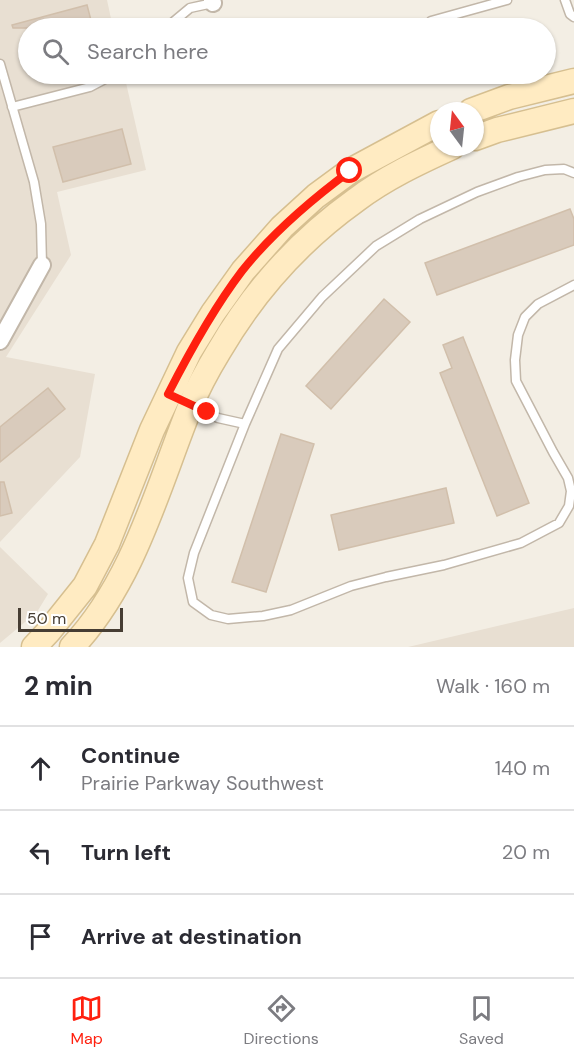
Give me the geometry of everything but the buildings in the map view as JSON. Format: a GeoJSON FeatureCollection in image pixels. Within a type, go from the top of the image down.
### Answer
{"type":"FeatureCollection","features":[{"type":"Feature","properties":{"kind":"street"},"geometry":{"type":"LineString","coordinates":[[484,106],[509,97],[574,81]]}},
{"type":"Feature","properties":{"kind":"street"},"geometry":{"type":"LineString","coordinates":[[484,135],[574,111]]}},
{"type":"Feature","properties":{"kind":"street"},"geometry":{"type":"LineString","coordinates":[[72,647],[97,616],[132,555],[180,399],[189,352],[213,313],[243,271],[282,227],[316,196],[350,171],[430,128]]}},
{"type":"Feature","properties":{"kind":"street"},"geometry":{"type":"LineString","coordinates":[[34,647],[85,586],[107,544],[152,430],[204,376],[236,322],[272,277],[310,236],[357,199],[407,168],[433,156]]}},
{"type":"Feature","properties":{"kind":"street"},"geometry":{"type":"LineString","coordinates":[[0,339],[42,265]]}},
{"type":"Feature","properties":{"kind":"lane"},"geometry":{"type":"LineString","coordinates":[[442,18],[507,0]]}},
{"type":"Feature","properties":{"kind":"lane"},"geometry":{"type":"LineString","coordinates":[[566,0],[570,14],[574,17]]}},
{"type":"Feature","properties":{"kind":"lane"},"geometry":{"type":"LineString","coordinates":[[178,18],[190,8],[213,1]]}},
{"type":"Feature","properties":{"kind":"lane"},"geometry":{"type":"LineString","coordinates":[[0,64],[39,203],[42,265]]}},
{"type":"Feature","properties":{"kind":"lane"},"geometry":{"type":"LineString","coordinates":[[12,107],[96,84]]}},
{"type":"Feature","properties":{"kind":"lane"},"geometry":{"type":"LineString","coordinates":[[574,173],[564,169],[545,170],[518,177],[477,192],[420,219],[376,246],[322,297],[278,349],[245,424],[194,553],[188,578],[193,602],[211,615],[228,619],[291,610],[351,586],[386,576],[444,565],[521,543],[559,523],[569,506],[571,491],[568,478],[516,381],[515,360],[518,335],[525,317],[538,304],[574,285]]}},
{"type":"Feature","properties":{"kind":"lane"},"geometry":{"type":"LineString","coordinates":[[180,399],[218,418],[245,424]]}},
{"type":"Feature","properties":{"kind":"shaded area"},"geometry":{"type":"Polygon","coordinates":[[[0,0],[107,0],[111,18],[18,18],[18,84],[126,84],[146,170],[57,192],[71,255],[6,357],[95,374],[80,457],[0,542],[0,0]]]}},
{"type":"Feature","properties":{"kind":"shaded area"},"geometry":{"type":"Polygon","coordinates":[[[0,547],[48,594],[37,612],[0,643],[0,547]]]}},
{"type":"Feature","properties":{"kind":"shaded area"},"geometry":{"type":"Polygon","coordinates":[[[574,608],[574,647],[408,647],[574,608]]]}},
{"type":"Feature","properties":{"kind":"route"},"geometry":{"type":"LineString","coordinates":[[207,412],[168,394],[189,352],[243,271],[282,227],[316,196],[350,171]]}}]}
